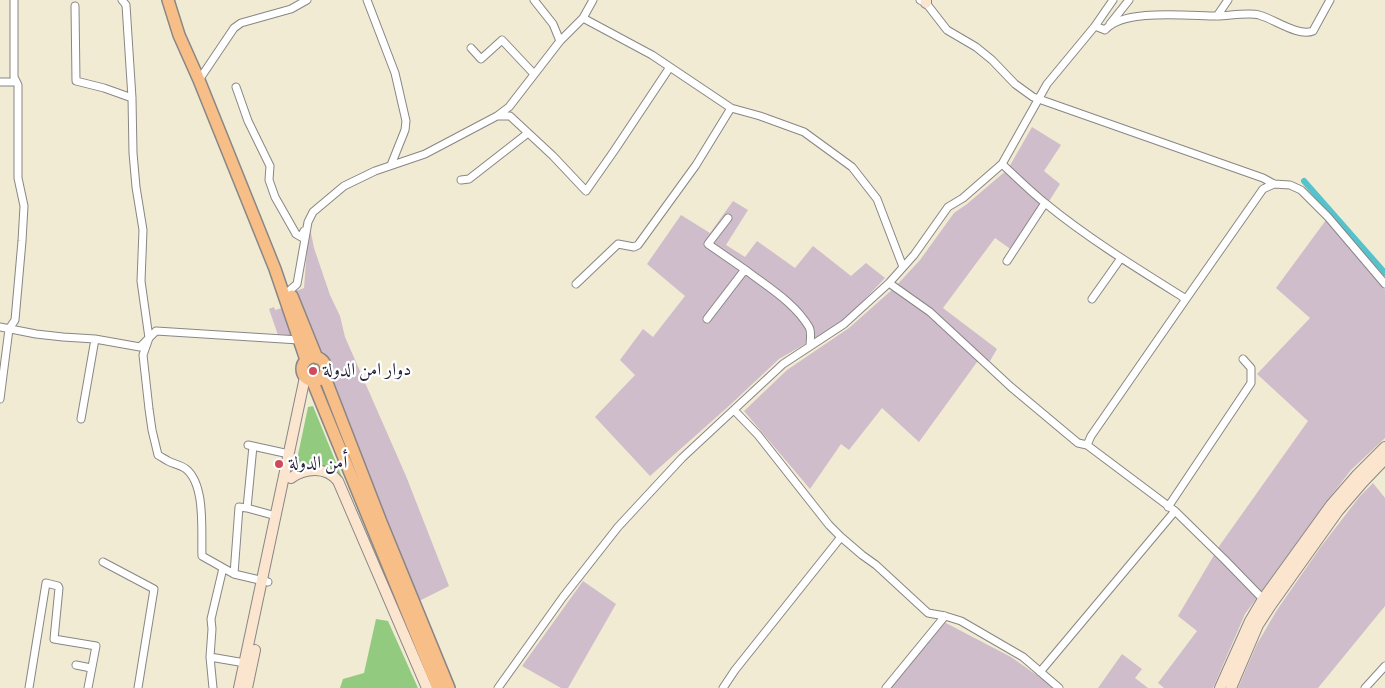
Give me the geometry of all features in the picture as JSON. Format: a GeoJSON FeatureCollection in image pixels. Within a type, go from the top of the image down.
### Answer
{"type":"FeatureCollection","features":[{"type":"Feature","properties":{"kind":"main road"},"geometry":{"type":"LineString","coordinates":[[168,0],[179,35],[275,269],[299,340],[312,359]]}},
{"type":"Feature","properties":{"kind":"main road"},"geometry":{"type":"LineString","coordinates":[[275,269],[289,291],[312,359]]}},
{"type":"Feature","properties":{"kind":"main road"},"geometry":{"type":"LineString","coordinates":[[427,688],[398,591],[324,374],[324,365],[320,359],[312,359],[302,368],[309,379],[347,485],[398,591],[449,688]]}},
{"type":"Feature","properties":{"kind":"main road"},"geometry":{"type":"LineString","coordinates":[[309,379],[320,379],[324,374]]}},
{"type":"Feature","properties":{"kind":"main road"},"geometry":{"type":"LineString","coordinates":[[247,688],[276,516],[289,454],[309,379]]}},
{"type":"Feature","properties":{"kind":"main road"},"geometry":{"type":"LineString","coordinates":[[240,688],[290,478],[309,379]]}},
{"type":"Feature","properties":{"kind":"main road"},"geometry":{"type":"LineString","coordinates":[[1227,687],[1250,621],[1263,598],[1331,505],[1385,447]]}},
{"type":"Feature","properties":{"kind":"main road"},"geometry":{"type":"LineString","coordinates":[[1227,687],[1258,625],[1271,605],[1338,511],[1385,459]]}},
{"type":"Feature","properties":{"kind":"main road"},"geometry":{"type":"LineString","coordinates":[[290,478],[306,470],[320,470],[347,485]]}},
{"type":"Feature","properties":{"kind":"main road"},"geometry":{"type":"LineString","coordinates":[[398,591],[438,688]]}},
{"type":"Feature","properties":{"kind":"street"},"geometry":{"type":"LineString","coordinates":[[0,399],[9,329],[14,320],[24,206],[18,178],[18,85],[14,77],[14,0]]}},
{"type":"Feature","properties":{"kind":"street"},"geometry":{"type":"LineString","coordinates":[[122,0],[126,5],[132,98],[133,153],[143,230],[141,281],[149,338],[143,355],[152,430],[158,455],[167,461],[185,468],[197,484],[203,526],[202,556],[234,574],[266,581]]}},
{"type":"Feature","properties":{"kind":"street"},"geometry":{"type":"LineString","coordinates":[[199,80],[234,28],[240,24],[291,9],[307,0]]}},
{"type":"Feature","properties":{"kind":"street"},"geometry":{"type":"LineString","coordinates":[[367,0],[395,73],[406,121],[405,130],[391,165]]}},
{"type":"Feature","properties":{"kind":"street"},"geometry":{"type":"LineString","coordinates":[[534,0],[553,24],[560,42]]}},
{"type":"Feature","properties":{"kind":"street"},"geometry":{"type":"LineString","coordinates":[[236,87],[248,121],[270,166],[269,180],[275,197],[296,234],[301,237],[313,212],[344,186],[375,171],[425,154],[497,116],[509,107],[560,42],[583,18],[593,0]]}},
{"type":"Feature","properties":{"kind":"street"},"geometry":{"type":"LineString","coordinates":[[498,688],[562,597],[618,527],[682,458],[783,364],[844,324],[889,283],[914,255],[948,207],[962,198],[1002,164],[1047,84],[1095,26],[1113,0]]}},
{"type":"Feature","properties":{"kind":"street"},"geometry":{"type":"LineString","coordinates":[[1095,26],[1105,30],[1129,0]]}},
{"type":"Feature","properties":{"kind":"street"},"geometry":{"type":"LineString","coordinates":[[1217,16],[1228,0]]}},
{"type":"Feature","properties":{"kind":"street"},"geometry":{"type":"LineString","coordinates":[[1110,25],[1118,21],[1149,15],[1217,16],[1258,14],[1286,27],[1307,33],[1313,31],[1330,0]]}},
{"type":"Feature","properties":{"kind":"street"},"geometry":{"type":"LineString","coordinates":[[924,1],[947,30],[976,46],[1015,84],[1033,97],[1263,178],[1274,184],[1290,185],[1301,190],[1328,217],[1385,284]]}},
{"type":"Feature","properties":{"kind":"street"},"geometry":{"type":"LineString","coordinates":[[75,6],[76,81],[132,98]]}},
{"type":"Feature","properties":{"kind":"street"},"geometry":{"type":"LineString","coordinates":[[583,18],[652,55],[732,108],[804,132],[852,167],[877,199],[903,268]]}},
{"type":"Feature","properties":{"kind":"street"},"geometry":{"type":"LineString","coordinates":[[471,48],[481,59],[502,40],[534,74]]}},
{"type":"Feature","properties":{"kind":"street"},"geometry":{"type":"LineString","coordinates":[[497,116],[510,116],[553,156],[586,191],[670,67]]}},
{"type":"Feature","properties":{"kind":"street"},"geometry":{"type":"LineString","coordinates":[[0,82],[16,82]]}},
{"type":"Feature","properties":{"kind":"street"},"geometry":{"type":"LineString","coordinates":[[576,284],[618,244],[634,247],[638,245],[696,165],[732,108]]}},
{"type":"Feature","properties":{"kind":"street"},"geometry":{"type":"LineString","coordinates":[[461,180],[469,179],[528,133]]}},
{"type":"Feature","properties":{"kind":"street"},"geometry":{"type":"LineString","coordinates":[[1002,164],[1045,203],[1121,258],[1186,299]]}},
{"type":"Feature","properties":{"kind":"street"},"geometry":{"type":"LineString","coordinates":[[1087,445],[1091,436],[1263,189],[1274,184]]}},
{"type":"Feature","properties":{"kind":"street"},"geometry":{"type":"LineString","coordinates":[[1007,260],[1045,203]]}},
{"type":"Feature","properties":{"kind":"street"},"geometry":{"type":"LineString","coordinates":[[728,218],[708,244],[795,308],[810,328],[810,346]]}},
{"type":"Feature","properties":{"kind":"street"},"geometry":{"type":"LineString","coordinates":[[289,291],[297,284],[308,222]]}},
{"type":"Feature","properties":{"kind":"street"},"geometry":{"type":"LineString","coordinates":[[1092,299],[1121,258]]}},
{"type":"Feature","properties":{"kind":"street"},"geometry":{"type":"LineString","coordinates":[[707,319],[742,272],[747,271]]}},
{"type":"Feature","properties":{"kind":"street"},"geometry":{"type":"LineString","coordinates":[[889,283],[930,312],[1010,387],[1078,443],[1087,445],[1172,509],[1263,598]]}},
{"type":"Feature","properties":{"kind":"street"},"geometry":{"type":"LineString","coordinates":[[0,327],[54,336],[95,339],[140,347],[156,331],[299,340]]}},
{"type":"Feature","properties":{"kind":"street"},"geometry":{"type":"LineString","coordinates":[[81,419],[95,339]]}},
{"type":"Feature","properties":{"kind":"street"},"geometry":{"type":"LineString","coordinates":[[1040,672],[1172,509],[1251,383],[1251,368],[1243,359]]}},
{"type":"Feature","properties":{"kind":"street"},"geometry":{"type":"LineString","coordinates":[[734,410],[758,435],[829,525],[928,613],[961,622],[1023,658],[1059,688]]}},
{"type":"Feature","properties":{"kind":"street"},"geometry":{"type":"LineString","coordinates":[[247,508],[251,446],[289,454]]}},
{"type":"Feature","properties":{"kind":"street"},"geometry":{"type":"LineString","coordinates":[[234,574],[239,507],[276,516]]}},
{"type":"Feature","properties":{"kind":"street"},"geometry":{"type":"LineString","coordinates":[[723,688],[734,670],[841,537]]}},
{"type":"Feature","properties":{"kind":"street"},"geometry":{"type":"LineString","coordinates":[[103,562],[154,589],[138,688]]}},
{"type":"Feature","properties":{"kind":"street"},"geometry":{"type":"LineString","coordinates":[[213,688],[210,657],[211,619],[223,568]]}},
{"type":"Feature","properties":{"kind":"street"},"geometry":{"type":"LineString","coordinates":[[30,688],[46,583],[60,588],[54,638],[96,646],[88,688]]}},
{"type":"Feature","properties":{"kind":"street"},"geometry":{"type":"LineString","coordinates":[[886,688],[944,616]]}},
{"type":"Feature","properties":{"kind":"street"},"geometry":{"type":"LineString","coordinates":[[210,657],[245,663]]}},
{"type":"Feature","properties":{"kind":"street"},"geometry":{"type":"LineString","coordinates":[[76,665],[91,668]]}},
{"type":"Feature","properties":{"kind":"street"},"geometry":{"type":"LineString","coordinates":[[1365,688],[1385,666]]}},
{"type":"Feature","properties":{"kind":"shaded area"},"geometry":{"type":"Polygon","coordinates":[[[1032,127],[1061,145],[1044,171],[1060,184],[1016,253],[995,238],[943,308],[997,349],[990,361],[977,362],[919,442],[882,408],[849,450],[841,444],[810,489],[744,411],[787,370],[849,328],[894,288],[920,260],[954,213],[1008,169],[1032,127]]]}},
{"type":"Feature","properties":{"kind":"shaded area"},"geometry":{"type":"Polygon","coordinates":[[[733,201],[748,210],[726,245],[745,257],[757,241],[795,268],[813,246],[851,276],[866,263],[885,278],[843,322],[779,359],[650,476],[595,417],[635,375],[620,360],[643,329],[653,337],[685,296],[647,264],[681,215],[710,233],[733,201]]]}},
{"type":"Feature","properties":{"kind":"shaded area"},"geometry":{"type":"Polygon","coordinates":[[[1326,220],[1385,290],[1385,438],[1351,470],[1245,614],[1213,688],[1164,688],[1158,683],[1197,631],[1178,616],[1220,545],[1308,421],[1257,374],[1310,318],[1276,288],[1326,220]]]}},
{"type":"Feature","properties":{"kind":"shaded area"},"geometry":{"type":"Polygon","coordinates":[[[309,223],[314,248],[330,295],[340,316],[345,337],[406,476],[449,586],[419,601],[296,291],[304,288],[309,223]]]}},
{"type":"Feature","properties":{"kind":"shaded area"},"geometry":{"type":"Polygon","coordinates":[[[274,307],[275,310],[282,308],[291,335],[284,337],[283,334],[278,335],[269,309],[274,307]]]}},
{"type":"Feature","properties":{"kind":"shaded area"},"geometry":{"type":"Polygon","coordinates":[[[1373,483],[1385,498],[1385,606],[1318,688],[1238,688],[1257,644],[1277,610],[1320,548],[1360,496],[1373,483]]]}},
{"type":"Feature","properties":{"kind":"shaded area"},"geometry":{"type":"Polygon","coordinates":[[[583,581],[616,604],[568,688],[561,688],[522,666],[583,581]]]}},
{"type":"Feature","properties":{"kind":"shaded area"},"geometry":{"type":"Polygon","coordinates":[[[944,622],[1011,657],[1055,688],[891,688],[944,622]]]}},
{"type":"Feature","properties":{"kind":"shaded area"},"geometry":{"type":"Polygon","coordinates":[[[1122,654],[1142,669],[1135,678],[1148,688],[1098,688],[1122,654]]]}},
{"type":"Feature","properties":{"kind":"green space"},"geometry":{"type":"Polygon","coordinates":[[[313,406],[344,482],[336,475],[294,474],[308,407],[313,406]]]}},
{"type":"Feature","properties":{"kind":"green space"},"geometry":{"type":"Polygon","coordinates":[[[376,619],[388,621],[418,688],[340,688],[343,679],[364,673],[376,619]]]}},
{"type":"Feature","properties":{"kind":"waterway"},"geometry":{"type":"LineString","coordinates":[[1304,181],[1385,273]]}},
{"type":"Feature","properties":{"kind":"place","name":"دوار امن الدولة"},"geometry":{"type":"Point","coordinates":[313,371]}},
{"type":"Feature","properties":{"kind":"place","name":"أمن الدولة"},"geometry":{"type":"Point","coordinates":[279,464]}}]}
